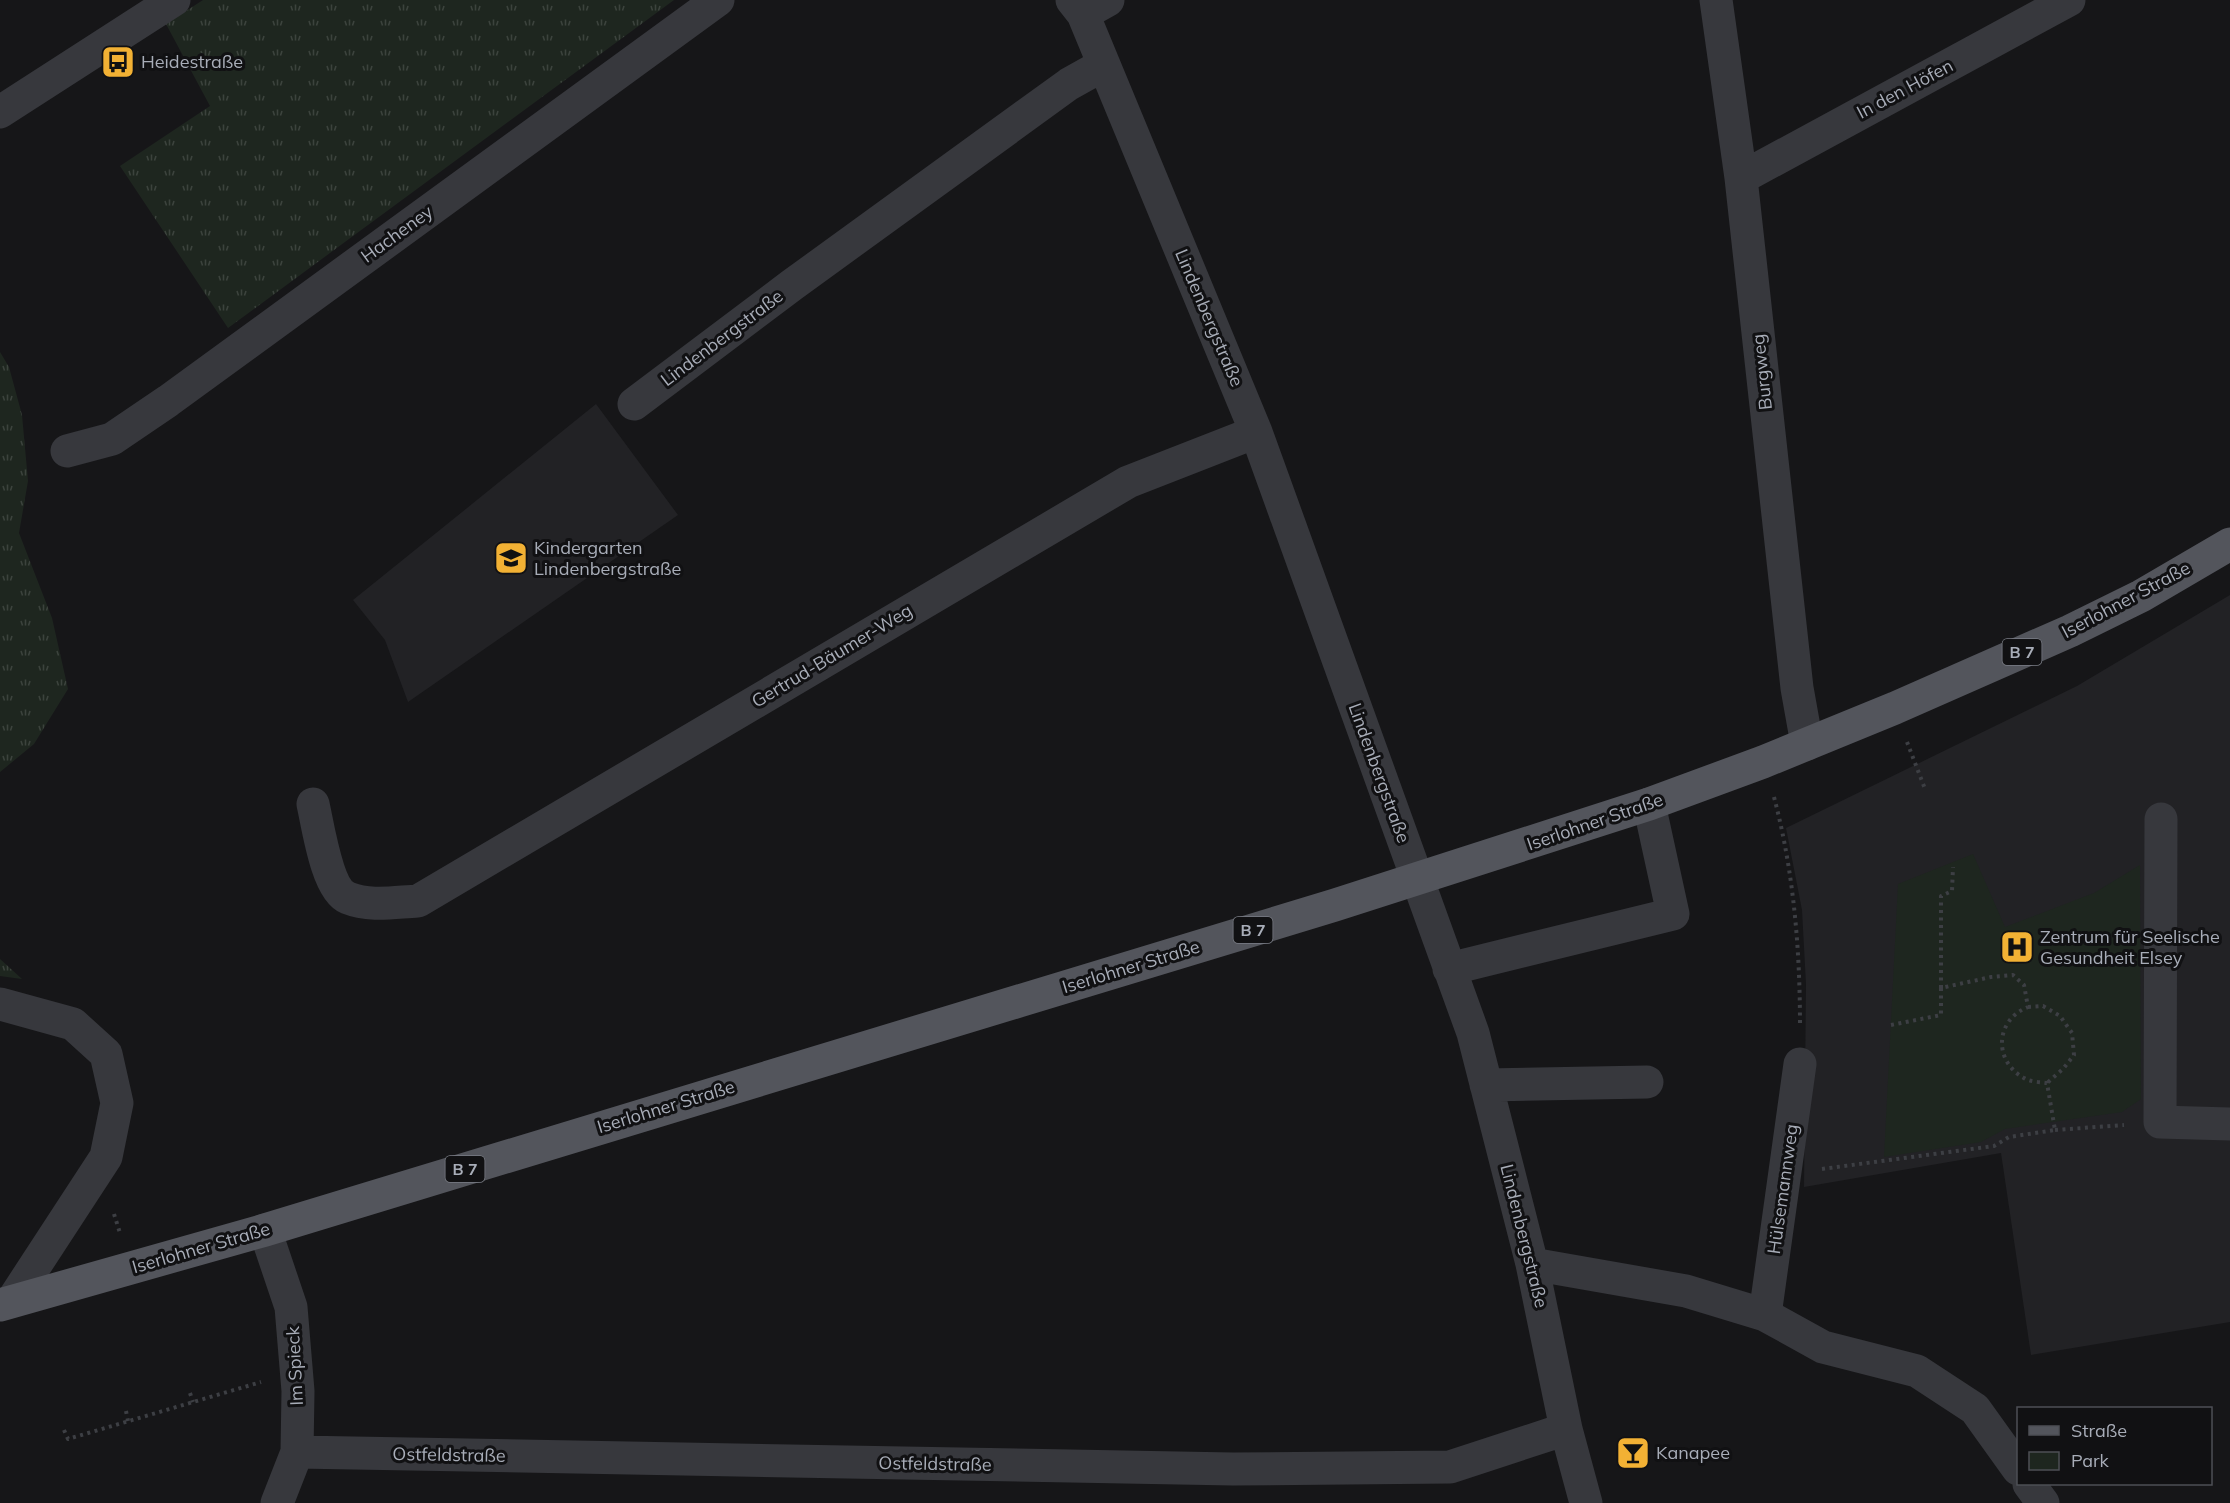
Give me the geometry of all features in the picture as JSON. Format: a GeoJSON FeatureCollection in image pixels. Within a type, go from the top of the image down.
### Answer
{"type":"FeatureCollection","features":[{"type":"Feature","properties":{"kind":"main road","name":"Iserlohner Straße"},"geometry":{"type":"LineString","coordinates":[[6,1303],[265,1230],[1418,880],[1649,804],[1807,744],[2070,631],[2121,606],[2230,544]]}},
{"type":"Feature","properties":{"kind":"street"},"geometry":{"type":"LineString","coordinates":[[0,112],[174,0]]}},
{"type":"Feature","properties":{"kind":"street","name":"Hacheney"},"geometry":{"type":"LineString","coordinates":[[67,451],[112,439],[168,401],[718,0]]}},
{"type":"Feature","properties":{"kind":"street","name":"Burgweg"},"geometry":{"type":"LineString","coordinates":[[1716,0],[1741,178],[1797,688],[1807,744]]}},
{"type":"Feature","properties":{"kind":"street","name":"In den Höfen"},"geometry":{"type":"LineString","coordinates":[[1741,178],[2069,0]]}},
{"type":"Feature","properties":{"kind":"street","name":"Lindenbergstraße"},"geometry":{"type":"LineString","coordinates":[[1088,5],[1103,65],[1256,432],[1473,1033],[1532,1264],[1566,1429],[1586,1503]]}},
{"type":"Feature","properties":{"kind":"street","name":"Lindenbergstraße"},"geometry":{"type":"LineString","coordinates":[[634,404],[792,285],[1068,84],[1103,65]]}},
{"type":"Feature","properties":{"kind":"street","name":"Gertrud-Bäumer-Weg"},"geometry":{"type":"LineString","coordinates":[[313,804],[332,880],[346,898],[373,904],[418,901],[1128,482],[1256,432]]}},
{"type":"Feature","properties":{"kind":"street"},"geometry":{"type":"LineString","coordinates":[[1449,969],[1673,914],[1649,804]]}},
{"type":"Feature","properties":{"kind":"street"},"geometry":{"type":"LineString","coordinates":[[2161,819],[2160,1122],[2230,1124]]}},
{"type":"Feature","properties":{"kind":"street"},"geometry":{"type":"LineString","coordinates":[[0,1004],[73,1024],[106,1054],[117,1103],[106,1157],[6,1303]]}},
{"type":"Feature","properties":{"kind":"street","name":"Hülsemannweg"},"geometry":{"type":"LineString","coordinates":[[1765,1315],[1800,1064]]}},
{"type":"Feature","properties":{"kind":"street"},"geometry":{"type":"LineString","coordinates":[[1486,1085],[1647,1082]]}},
{"type":"Feature","properties":{"kind":"street","name":"Im Spieck"},"geometry":{"type":"LineString","coordinates":[[265,1230],[291,1307],[296,1371],[297,1452],[277,1503]]}},
{"type":"Feature","properties":{"kind":"street"},"geometry":{"type":"LineString","coordinates":[[1532,1264],[1686,1291],[1765,1315],[1823,1347],[1917,1371],[1974,1409],[2017,1466]]}},
{"type":"Feature","properties":{"kind":"street","name":"Ostfeldstraße"},"geometry":{"type":"LineString","coordinates":[[297,1452],[1022,1466],[1450,1467],[1566,1429]]}},
{"type":"Feature","properties":{"kind":"street"},"geometry":{"type":"LineString","coordinates":[[2030,1485],[2043,1503]]}},
{"type":"Feature","properties":{"kind":"path"},"geometry":{"type":"LineString","coordinates":[[1894,708],[1925,789]]}},
{"type":"Feature","properties":{"kind":"path"},"geometry":{"type":"LineString","coordinates":[[1763,762],[1775,800],[1795,901],[1800,978],[1800,1064]]}},
{"type":"Feature","properties":{"kind":"path"},"geometry":{"type":"LineString","coordinates":[[1891,1025],[1941,1016],[1941,896],[1952,891],[1953,867]]}},
{"type":"Feature","properties":{"kind":"path"},"geometry":{"type":"LineString","coordinates":[[1941,988],[1991,977],[2013,975],[2024,985],[2028,1007]]}},
{"type":"Feature","properties":{"kind":"path"},"geometry":{"type":"LineString","coordinates":[[2043,1006],[2060,1016],[2072,1033],[2074,1055],[2047,1083],[2026,1080],[2010,1068],[2001,1050],[2005,1026],[2016,1012],[2028,1007],[2043,1006]]}},
{"type":"Feature","properties":{"kind":"path"},"geometry":{"type":"LineString","coordinates":[[2047,1083],[2055,1130]]}},
{"type":"Feature","properties":{"kind":"path"},"geometry":{"type":"LineString","coordinates":[[1785,1174],[1994,1146],[2009,1137],[2055,1130],[2160,1122]]}},
{"type":"Feature","properties":{"kind":"path"},"geometry":{"type":"LineString","coordinates":[[114,1215],[118,1226]]}},
{"type":"Feature","properties":{"kind":"path"},"geometry":{"type":"LineString","coordinates":[[64,1430],[68,1439],[296,1371]]}},
{"type":"Feature","properties":{"kind":"path"},"geometry":{"type":"LineString","coordinates":[[190,1393],[193,1402]]}},
{"type":"Feature","properties":{"kind":"path"},"geometry":{"type":"LineString","coordinates":[[126,1412],[128,1421]]}},
{"type":"Feature","properties":{"kind":"shaded area","name":"Kindergarten Lindenbergstraße"},"geometry":{"type":"Polygon","coordinates":[[[596,404],[678,515],[408,702],[385,640],[353,600],[596,404]]]}},
{"type":"Feature","properties":{"kind":"shaded area","name":"Zentrum für Seelische Gesundheit Elsey"},"geometry":{"type":"Polygon","coordinates":[[[2230,595],[2230,1322],[2031,1355],[2001,1153],[1804,1187],[1806,984],[1802,910],[1786,828],[2077,686],[2230,595]]]}},
{"type":"Feature","properties":{"kind":"green space"},"geometry":{"type":"Polygon","coordinates":[[[203,0],[674,0],[228,328],[120,166],[210,106],[166,24],[203,0]]]}},
{"type":"Feature","properties":{"kind":"green space"},"geometry":{"type":"Polygon","coordinates":[[[0,352],[9,367],[22,415],[28,481],[19,533],[52,618],[68,689],[34,744],[0,772],[0,352]]]}},
{"type":"Feature","properties":{"kind":"green space"},"geometry":{"type":"Polygon","coordinates":[[[1973,854],[2005,927],[2094,893],[2140,865],[2141,1099],[2122,1112],[2005,1129],[1981,1142],[1884,1157],[1898,884],[1973,854]]]}},
{"type":"Feature","properties":{"kind":"green space"},"geometry":{"type":"Polygon","coordinates":[[[0,959],[22,979],[0,976],[0,959]]]}},
{"type":"Feature","properties":{"kind":"place","name":"Heidestraße"},"geometry":{"type":"Point","coordinates":[118,62]}},
{"type":"Feature","properties":{"kind":"place","name":"Kindergarten Lindenbergstraße"},"geometry":{"type":"Point","coordinates":[511,558]}},
{"type":"Feature","properties":{"kind":"place","name":"Zentrum für Seelische Gesundheit Elsey"},"geometry":{"type":"Point","coordinates":[2017,947]}},
{"type":"Feature","properties":{"kind":"place","name":"Kanapee"},"geometry":{"type":"Point","coordinates":[1633,1453]}}]}
